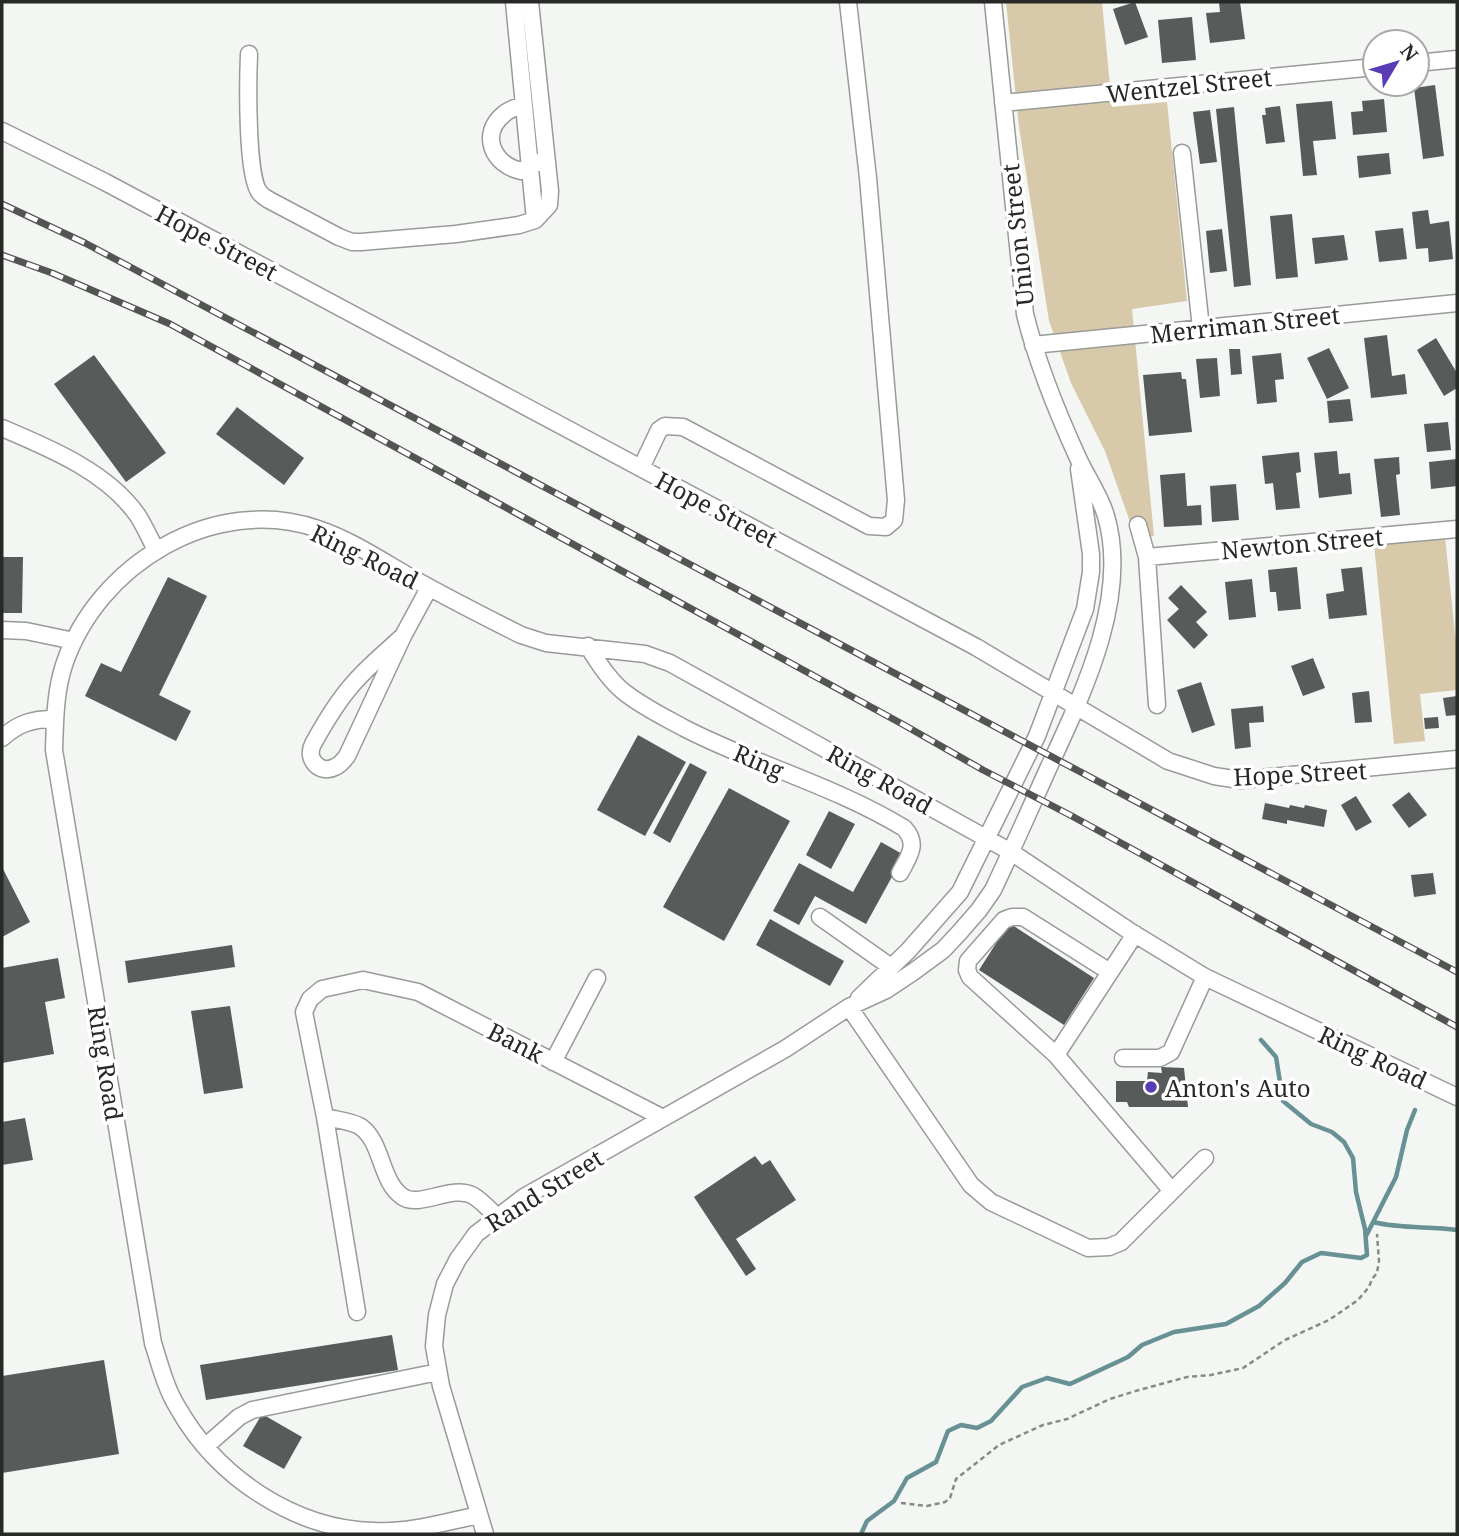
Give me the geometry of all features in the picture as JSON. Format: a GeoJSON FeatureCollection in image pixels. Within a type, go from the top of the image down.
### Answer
{"type":"FeatureCollection","features":[{"type":"Feature","properties":{"kind":"street"},"geometry":{"type":"LineString","coordinates":[[514,2],[535,220]]}},
{"type":"Feature","properties":{"kind":"street"},"geometry":{"type":"LineString","coordinates":[[249,54],[252,168],[259,193],[269,200],[352,242],[505,228],[535,220],[549,205],[530,2]]}},
{"type":"Feature","properties":{"kind":"street"},"geometry":{"type":"LineString","coordinates":[[640,468],[659,430],[665,426],[683,427],[869,526],[886,527],[894,520],[896,500],[868,178],[848,2]]}},
{"type":"Feature","properties":{"kind":"street","name":"Union Street"},"geometry":{"type":"LineString","coordinates":[[993,2],[1020,284],[1033,345],[1079,460],[1100,498],[1106,516],[1112,568],[1108,609],[1102,631],[1075,706],[1011,852]]}},
{"type":"Feature","properties":{"kind":"street"},"geometry":{"type":"LineString","coordinates":[[1431,62],[1457,59]]}},
{"type":"Feature","properties":{"kind":"street"},"geometry":{"type":"LineString","coordinates":[[520,69],[537,68]]}},
{"type":"Feature","properties":{"kind":"street","name":"Wentzel Street"},"geometry":{"type":"LineString","coordinates":[[1003,103],[1361,68]]}},
{"type":"Feature","properties":{"kind":"street"},"geometry":{"type":"LineString","coordinates":[[524,104],[503,114],[492,129],[490,139],[498,158],[508,167],[521,171],[530,169],[546,157]]}},
{"type":"Feature","properties":{"kind":"street","name":"Hope Street"},"geometry":{"type":"LineString","coordinates":[[2,131],[93,176],[976,647],[1168,761],[1214,776],[1240,780],[1457,760]]}},
{"type":"Feature","properties":{"kind":"street"},"geometry":{"type":"LineString","coordinates":[[1182,153],[1201,328]]}},
{"type":"Feature","properties":{"kind":"street","name":"Merriman Street"},"geometry":{"type":"LineString","coordinates":[[1033,345],[1457,303]]}},
{"type":"Feature","properties":{"kind":"street"},"geometry":{"type":"LineString","coordinates":[[2,428],[70,457],[119,495],[139,517],[156,550]]}},
{"type":"Feature","properties":{"kind":"street","name":"Union Street"},"geometry":{"type":"LineString","coordinates":[[988,839],[1037,736],[1085,609],[1091,572],[1090,542],[1079,460]]}},
{"type":"Feature","properties":{"kind":"street","name":"Ring Road"},"geometry":{"type":"LineString","coordinates":[[479,1515],[419,1529],[374,1531],[330,1526],[286,1510],[248,1486],[206,1446],[177,1408],[153,1343],[56,763],[55,719],[64,666],[83,623],[106,591],[141,560],[171,540],[204,528],[243,522],[278,520],[318,529],[354,545],[429,588],[521,635],[546,643],[645,654],[670,663],[1011,852],[1205,977],[1457,1097]]}},
{"type":"Feature","properties":{"kind":"street"},"geometry":{"type":"LineString","coordinates":[[1138,526],[1147,557],[1157,705]]}},
{"type":"Feature","properties":{"kind":"street","name":"Newton Street"},"geometry":{"type":"LineString","coordinates":[[1147,557],[1457,529]]}},
{"type":"Feature","properties":{"kind":"street"},"geometry":{"type":"LineString","coordinates":[[403,636],[351,685],[324,725],[310,748],[313,761],[319,767],[327,770],[335,768],[347,756],[403,636],[429,588]]}},
{"type":"Feature","properties":{"kind":"street"},"geometry":{"type":"LineString","coordinates":[[2,630],[26,631],[75,641]]}},
{"type":"Feature","properties":{"kind":"street","name":"Ring"},"geometry":{"type":"LineString","coordinates":[[587,646],[613,681],[649,710],[755,760],[832,789],[879,812],[904,828],[911,835],[913,843],[900,873]]}},
{"type":"Feature","properties":{"kind":"street"},"geometry":{"type":"LineString","coordinates":[[2,738],[23,723],[34,719],[55,719]]}},
{"type":"Feature","properties":{"kind":"street","name":"Rand Street"},"geometry":{"type":"LineString","coordinates":[[849,1007],[943,914],[960,892],[988,839]]}},
{"type":"Feature","properties":{"kind":"street","name":"Rand Street"},"geometry":{"type":"LineString","coordinates":[[485,1534],[438,1372],[434,1346],[437,1315],[445,1284],[458,1259],[476,1234],[524,1197],[785,1049],[849,1007],[886,989],[943,950],[993,890],[1011,852]]}},
{"type":"Feature","properties":{"kind":"street"},"geometry":{"type":"LineString","coordinates":[[1110,972],[1023,917],[1012,916],[1004,920],[968,961],[967,970],[970,977],[1056,1055],[1172,1191]]}},
{"type":"Feature","properties":{"kind":"street"},"geometry":{"type":"LineString","coordinates":[[820,917],[891,967]]}},
{"type":"Feature","properties":{"kind":"street"},"geometry":{"type":"LineString","coordinates":[[1056,1055],[1135,934]]}},
{"type":"Feature","properties":{"kind":"street"},"geometry":{"type":"LineString","coordinates":[[1123,1058],[1160,1058],[1171,1052],[1205,977]]}},
{"type":"Feature","properties":{"kind":"street"},"geometry":{"type":"LineString","coordinates":[[553,1062],[597,978]]}},
{"type":"Feature","properties":{"kind":"street","name":"Bank"},"geometry":{"type":"LineString","coordinates":[[324,1117],[304,1012],[310,999],[322,989],[363,980],[418,992],[663,1118]]}},
{"type":"Feature","properties":{"kind":"street"},"geometry":{"type":"LineString","coordinates":[[849,1007],[971,1185],[991,1202],[1088,1248],[1099,1249],[1121,1241],[1205,1158]]}},
{"type":"Feature","properties":{"kind":"street"},"geometry":{"type":"LineString","coordinates":[[357,1312],[324,1117],[361,1127],[369,1136],[393,1188],[400,1196],[410,1201],[459,1192],[470,1194],[496,1216]]}},
{"type":"Feature","properties":{"kind":"street"},"geometry":{"type":"LineString","coordinates":[[206,1446],[239,1417],[252,1410],[438,1372]]}},
{"type":"Feature","properties":{"kind":"path"},"geometry":{"type":"LineString","coordinates":[[901,1503],[927,1506],[945,1502],[950,1498],[956,1479],[999,1445],[1043,1425],[1068,1419],[1139,1390],[1187,1377],[1243,1368],[1285,1340],[1329,1320],[1358,1300],[1377,1273],[1377,1234]]}},
{"type":"Feature","properties":{"kind":"shaded area"},"geometry":{"type":"Polygon","coordinates":[[[1006,2],[1102,2],[1112,107],[1167,102],[1187,301],[1132,309],[1154,536],[1136,539],[1105,451],[1071,383],[1049,321],[1019,127],[1006,2]]]}},
{"type":"Feature","properties":{"kind":"shaded area"},"geometry":{"type":"Polygon","coordinates":[[[1445,537],[1457,653],[1457,690],[1420,694],[1425,741],[1394,744],[1374,544],[1445,537]]]}},
{"type":"Feature","properties":{"kind":"building"},"geometry":{"type":"Polygon","coordinates":[[[1135,2],[1148,37],[1125,45],[1113,9],[1135,2]]]}},
{"type":"Feature","properties":{"kind":"building"},"geometry":{"type":"Polygon","coordinates":[[[1219,2],[1240,2],[1245,39],[1210,43],[1206,13],[1220,12],[1219,2]]]}},
{"type":"Feature","properties":{"kind":"building"},"geometry":{"type":"Polygon","coordinates":[[[1192,17],[1196,60],[1162,63],[1158,20],[1192,17]]]}},
{"type":"Feature","properties":{"kind":"building"},"geometry":{"type":"Polygon","coordinates":[[[1435,85],[1444,156],[1423,159],[1415,98],[1431,98],[1431,86],[1435,85]]]}},
{"type":"Feature","properties":{"kind":"building"},"geometry":{"type":"Polygon","coordinates":[[[1384,99],[1387,132],[1353,135],[1351,112],[1363,111],[1362,101],[1384,99]]]}},
{"type":"Feature","properties":{"kind":"building"},"geometry":{"type":"Polygon","coordinates":[[[1332,101],[1336,139],[1313,141],[1317,175],[1303,176],[1296,104],[1332,101]]]}},
{"type":"Feature","properties":{"kind":"building"},"geometry":{"type":"Polygon","coordinates":[[[1280,106],[1285,142],[1266,144],[1262,115],[1266,115],[1265,108],[1280,106]]]}},
{"type":"Feature","properties":{"kind":"building"},"geometry":{"type":"Polygon","coordinates":[[[1234,107],[1251,285],[1234,287],[1216,109],[1234,107]]]}},
{"type":"Feature","properties":{"kind":"building"},"geometry":{"type":"Polygon","coordinates":[[[1210,110],[1217,162],[1200,164],[1193,112],[1210,110]]]}},
{"type":"Feature","properties":{"kind":"building"},"geometry":{"type":"Polygon","coordinates":[[[1389,153],[1391,174],[1359,178],[1357,156],[1389,153]]]}},
{"type":"Feature","properties":{"kind":"building"},"geometry":{"type":"Polygon","coordinates":[[[1428,210],[1430,224],[1449,221],[1453,259],[1429,262],[1428,248],[1416,249],[1412,212],[1428,210]]]}},
{"type":"Feature","properties":{"kind":"building"},"geometry":{"type":"Polygon","coordinates":[[[1292,214],[1298,277],[1276,279],[1270,216],[1292,214]]]}},
{"type":"Feature","properties":{"kind":"building"},"geometry":{"type":"Polygon","coordinates":[[[1403,228],[1407,259],[1379,262],[1375,231],[1403,228]]]}},
{"type":"Feature","properties":{"kind":"building"},"geometry":{"type":"Polygon","coordinates":[[[1222,229],[1227,271],[1210,273],[1206,231],[1222,229]]]}},
{"type":"Feature","properties":{"kind":"building"},"geometry":{"type":"Polygon","coordinates":[[[1344,235],[1348,260],[1315,264],[1312,238],[1344,235]]]}},
{"type":"Feature","properties":{"kind":"building"},"geometry":{"type":"Polygon","coordinates":[[[1387,335],[1392,376],[1405,374],[1407,394],[1371,398],[1364,338],[1387,335]]]}},
{"type":"Feature","properties":{"kind":"building"},"geometry":{"type":"Polygon","coordinates":[[[1436,338],[1457,373],[1457,388],[1444,396],[1417,350],[1436,338]]]}},
{"type":"Feature","properties":{"kind":"building"},"geometry":{"type":"Polygon","coordinates":[[[1329,348],[1349,388],[1327,399],[1307,358],[1329,348]]]}},
{"type":"Feature","properties":{"kind":"building"},"geometry":{"type":"Polygon","coordinates":[[[1229,349],[1240,349],[1242,374],[1231,375],[1229,349]]]}},
{"type":"Feature","properties":{"kind":"building"},"geometry":{"type":"Polygon","coordinates":[[[1281,353],[1284,379],[1275,380],[1277,402],[1257,404],[1252,356],[1281,353]]]}},
{"type":"Feature","properties":{"kind":"building"},"geometry":{"type":"Polygon","coordinates":[[[94,355],[166,453],[126,482],[54,384],[94,355]]]}},
{"type":"Feature","properties":{"kind":"building"},"geometry":{"type":"Polygon","coordinates":[[[1217,358],[1220,396],[1200,398],[1196,359],[1217,358]]]}},
{"type":"Feature","properties":{"kind":"building"},"geometry":{"type":"Polygon","coordinates":[[[1181,372],[1182,379],[1186,379],[1192,432],[1149,436],[1143,375],[1181,372]]]}},
{"type":"Feature","properties":{"kind":"building"},"geometry":{"type":"Polygon","coordinates":[[[1350,399],[1353,421],[1329,423],[1327,401],[1350,399]]]}},
{"type":"Feature","properties":{"kind":"building"},"geometry":{"type":"Polygon","coordinates":[[[237,407],[304,458],[284,485],[216,434],[237,407]]]}},
{"type":"Feature","properties":{"kind":"building"},"geometry":{"type":"Polygon","coordinates":[[[1448,422],[1451,450],[1427,452],[1424,424],[1448,422]]]}},
{"type":"Feature","properties":{"kind":"building"},"geometry":{"type":"Polygon","coordinates":[[[1337,451],[1339,474],[1350,473],[1352,494],[1319,498],[1314,453],[1337,451]]]}},
{"type":"Feature","properties":{"kind":"building"},"geometry":{"type":"Polygon","coordinates":[[[1299,452],[1301,472],[1296,473],[1300,508],[1276,510],[1273,483],[1265,484],[1262,456],[1299,452]]]}},
{"type":"Feature","properties":{"kind":"building"},"geometry":{"type":"Polygon","coordinates":[[[1399,457],[1400,474],[1396,475],[1400,515],[1381,517],[1374,459],[1399,457]]]}},
{"type":"Feature","properties":{"kind":"building"},"geometry":{"type":"Polygon","coordinates":[[[1457,459],[1457,486],[1431,489],[1429,462],[1457,459]]]}},
{"type":"Feature","properties":{"kind":"building"},"geometry":{"type":"Polygon","coordinates":[[[1185,473],[1187,506],[1201,505],[1202,525],[1164,527],[1160,475],[1185,473]]]}},
{"type":"Feature","properties":{"kind":"building"},"geometry":{"type":"Polygon","coordinates":[[[1236,484],[1239,520],[1212,522],[1210,486],[1236,484]]]}},
{"type":"Feature","properties":{"kind":"building"},"geometry":{"type":"Polygon","coordinates":[[[2,557],[23,557],[22,613],[2,613],[2,557]]]}},
{"type":"Feature","properties":{"kind":"building"},"geometry":{"type":"Polygon","coordinates":[[[1297,567],[1301,609],[1278,611],[1276,592],[1270,592],[1268,570],[1297,567]]]}},
{"type":"Feature","properties":{"kind":"building"},"geometry":{"type":"Polygon","coordinates":[[[1362,567],[1367,615],[1329,619],[1326,594],[1344,591],[1341,569],[1362,567]]]}},
{"type":"Feature","properties":{"kind":"building"},"geometry":{"type":"Polygon","coordinates":[[[168,577],[207,596],[159,695],[191,711],[176,741],[85,696],[101,663],[121,672],[168,577]]]}},
{"type":"Feature","properties":{"kind":"building"},"geometry":{"type":"Polygon","coordinates":[[[1252,579],[1256,617],[1229,620],[1225,582],[1252,579]]]}},
{"type":"Feature","properties":{"kind":"building"},"geometry":{"type":"Polygon","coordinates":[[[1181,585],[1207,612],[1196,622],[1208,635],[1194,649],[1167,620],[1179,609],[1168,598],[1181,585]]]}},
{"type":"Feature","properties":{"kind":"building"},"geometry":{"type":"Polygon","coordinates":[[[1313,658],[1325,688],[1303,696],[1291,666],[1313,658]]]}},
{"type":"Feature","properties":{"kind":"building"},"geometry":{"type":"Polygon","coordinates":[[[1201,682],[1215,725],[1192,733],[1177,690],[1201,682]]]}},
{"type":"Feature","properties":{"kind":"building"},"geometry":{"type":"Polygon","coordinates":[[[1369,691],[1372,722],[1355,723],[1352,693],[1369,691]]]}},
{"type":"Feature","properties":{"kind":"building"},"geometry":{"type":"Polygon","coordinates":[[[1457,696],[1457,715],[1446,716],[1443,698],[1457,696]]]}},
{"type":"Feature","properties":{"kind":"building"},"geometry":{"type":"Polygon","coordinates":[[[1263,706],[1264,722],[1249,723],[1251,747],[1235,749],[1231,709],[1263,706]]]}},
{"type":"Feature","properties":{"kind":"building"},"geometry":{"type":"Polygon","coordinates":[[[1438,717],[1439,728],[1425,729],[1424,718],[1438,717]]]}},
{"type":"Feature","properties":{"kind":"building"},"geometry":{"type":"Polygon","coordinates":[[[638,735],[686,762],[645,836],[597,810],[638,735]]]}},
{"type":"Feature","properties":{"kind":"building"},"geometry":{"type":"Polygon","coordinates":[[[690,763],[707,772],[670,843],[653,833],[690,763]]]}},
{"type":"Feature","properties":{"kind":"building"},"geometry":{"type":"Polygon","coordinates":[[[729,788],[790,821],[724,941],[663,907],[729,788]]]}},
{"type":"Feature","properties":{"kind":"building"},"geometry":{"type":"Polygon","coordinates":[[[1409,792],[1427,815],[1409,828],[1392,805],[1409,792]]]}},
{"type":"Feature","properties":{"kind":"building"},"geometry":{"type":"Polygon","coordinates":[[[1356,796],[1372,822],[1356,831],[1341,805],[1356,796]]]}},
{"type":"Feature","properties":{"kind":"building"},"geometry":{"type":"Polygon","coordinates":[[[1265,803],[1289,808],[1290,805],[1304,808],[1305,805],[1327,810],[1324,827],[1287,820],[1287,824],[1262,819],[1265,803]]]}},
{"type":"Feature","properties":{"kind":"building"},"geometry":{"type":"Polygon","coordinates":[[[829,811],[855,824],[831,869],[806,855],[829,811]]]}},
{"type":"Feature","properties":{"kind":"building"},"geometry":{"type":"Polygon","coordinates":[[[881,842],[904,855],[866,924],[815,896],[799,925],[773,911],[799,863],[853,892],[881,842]]]}},
{"type":"Feature","properties":{"kind":"building"},"geometry":{"type":"Polygon","coordinates":[[[2,867],[30,922],[2,937],[2,867]]]}},
{"type":"Feature","properties":{"kind":"building"},"geometry":{"type":"Polygon","coordinates":[[[1433,873],[1436,894],[1414,897],[1411,875],[1433,873]]]}},
{"type":"Feature","properties":{"kind":"building"},"geometry":{"type":"Polygon","coordinates":[[[770,919],[844,961],[830,986],[756,945],[770,919]]]}},
{"type":"Feature","properties":{"kind":"building"},"geometry":{"type":"Polygon","coordinates":[[[1009,923],[1094,978],[1064,1025],[979,970],[1009,923]]]}},
{"type":"Feature","properties":{"kind":"building"},"geometry":{"type":"Polygon","coordinates":[[[232,945],[235,967],[128,983],[125,961],[232,945]]]}},
{"type":"Feature","properties":{"kind":"building"},"geometry":{"type":"Polygon","coordinates":[[[58,958],[65,998],[45,1002],[54,1054],[2,1063],[2,968],[58,958]]]}},
{"type":"Feature","properties":{"kind":"building"},"geometry":{"type":"Polygon","coordinates":[[[230,1006],[243,1088],[204,1094],[191,1011],[230,1006]]]}},
{"type":"Feature","properties":{"kind":"building","name":"Anton's Auto"},"geometry":{"type":"Polygon","coordinates":[[[1161,1067],[1184,1068],[1188,1107],[1129,1107],[1127,1102],[1116,1102],[1116,1081],[1147,1081],[1148,1072],[1162,1073],[1161,1067]]]}},
{"type":"Feature","properties":{"kind":"building"},"geometry":{"type":"Polygon","coordinates":[[[25,1118],[33,1160],[2,1165],[2,1122],[25,1118]]]}},
{"type":"Feature","properties":{"kind":"building"},"geometry":{"type":"Polygon","coordinates":[[[755,1156],[762,1165],[770,1160],[796,1200],[736,1239],[756,1269],[746,1276],[694,1197],[755,1156]]]}},
{"type":"Feature","properties":{"kind":"building"},"geometry":{"type":"Polygon","coordinates":[[[392,1335],[398,1370],[206,1400],[200,1365],[392,1335]]]}},
{"type":"Feature","properties":{"kind":"building"},"geometry":{"type":"Polygon","coordinates":[[[104,1360],[119,1454],[2,1473],[2,1376],[104,1360]]]}},
{"type":"Feature","properties":{"kind":"building"},"geometry":{"type":"Polygon","coordinates":[[[262,1414],[302,1437],[284,1469],[243,1446],[262,1414]]]}},
{"type":"Feature","properties":{"kind":"waterway"},"geometry":{"type":"LineString","coordinates":[[861,1534],[867,1521],[894,1501],[907,1478],[936,1462],[948,1431],[961,1425],[977,1428],[991,1421],[1022,1387],[1047,1378],[1070,1384],[1128,1357],[1142,1345],[1174,1332],[1226,1324],[1259,1306],[1285,1283],[1302,1262],[1321,1253],[1361,1258],[1367,1255],[1353,1158],[1344,1142],[1332,1132],[1311,1124],[1283,1101],[1276,1057],[1261,1040]]}},
{"type":"Feature","properties":{"kind":"waterway"},"geometry":{"type":"LineString","coordinates":[[1366,1236],[1396,1177],[1407,1130],[1415,1110]]}},
{"type":"Feature","properties":{"kind":"waterway"},"geometry":{"type":"LineString","coordinates":[[1373,1222],[1457,1230]]}},
{"type":"Feature","properties":{"kind":"railway"},"geometry":{"type":"LineString","coordinates":[[2,204],[85,243],[1457,972]]}},
{"type":"Feature","properties":{"kind":"railway"},"geometry":{"type":"LineString","coordinates":[[2,255],[52,273],[170,324],[1457,1027]]}},
{"type":"Feature","properties":{"kind":"place","name":"Anton's Auto"},"geometry":{"type":"Point","coordinates":[1151,1087]}}]}
